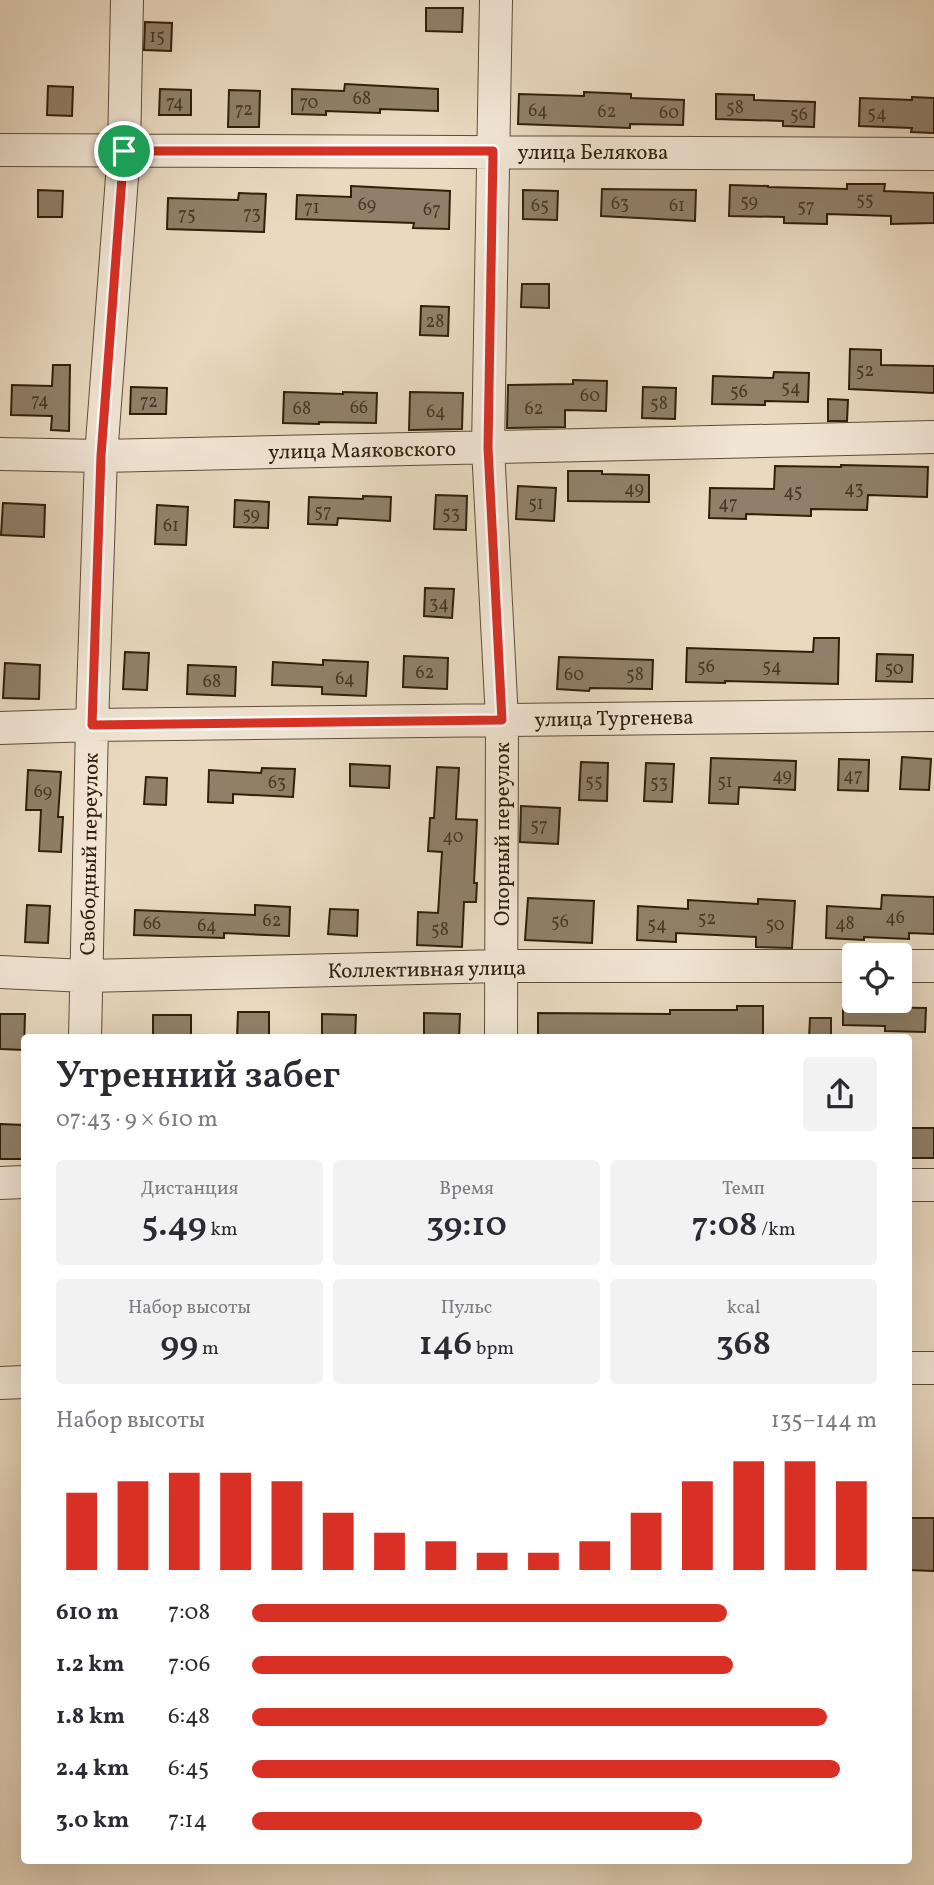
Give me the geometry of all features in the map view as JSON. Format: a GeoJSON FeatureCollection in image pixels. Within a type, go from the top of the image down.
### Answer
{"type":"FeatureCollection","features":[{"type":"Feature","properties":{"kind":"street","name":"Свободный переулок"},"geometry":{"type":"LineString","coordinates":[[85,1034],[101,456],[124,151],[127,0]]}},
{"type":"Feature","properties":{"kind":"street","name":"Опорный переулок"},"geometry":{"type":"LineString","coordinates":[[496,0],[488,448],[502,720],[501,1034]]}},
{"type":"Feature","properties":{"kind":"street","name":"улица Белякова"},"geometry":{"type":"LineString","coordinates":[[0,150],[934,154]]}},
{"type":"Feature","properties":{"kind":"street","name":"улица Маяковского"},"geometry":{"type":"LineString","coordinates":[[0,454],[101,456],[934,437]]}},
{"type":"Feature","properties":{"kind":"street","name":"улица Тургенева"},"geometry":{"type":"LineString","coordinates":[[0,728],[934,715]]}},
{"type":"Feature","properties":{"kind":"street","name":"Коллективная улица"},"geometry":{"type":"LineString","coordinates":[[0,972],[86,976],[500,966],[842,966]]}},
{"type":"Feature","properties":{"kind":"street"},"geometry":{"type":"LineString","coordinates":[[912,966],[934,966]]}},
{"type":"Feature","properties":{"kind":"street"},"geometry":{"type":"LineString","coordinates":[[0,1183],[21,1182]]}},
{"type":"Feature","properties":{"kind":"street"},"geometry":{"type":"LineString","coordinates":[[912,1185],[934,1185]]}},
{"type":"Feature","properties":{"kind":"street"},"geometry":{"type":"LineString","coordinates":[[912,1368],[934,1368]]}},
{"type":"Feature","properties":{"kind":"street"},"geometry":{"type":"LineString","coordinates":[[0,1383],[21,1382]]}},
{"type":"Feature","properties":{"kind":"building"},"geometry":{"type":"Polygon","coordinates":[[[426,8],[463,8],[462,32],[426,31],[426,8]]]}},
{"type":"Feature","properties":{"kind":"building"},"geometry":{"type":"Polygon","coordinates":[[[145,22],[172,23],[171,51],[144,50],[145,22]]]}},
{"type":"Feature","properties":{"kind":"building"},"geometry":{"type":"Polygon","coordinates":[[[345,84],[438,89],[438,111],[380,109],[380,113],[326,111],[326,115],[292,114],[292,89],[344,91],[345,84]]]}},
{"type":"Feature","properties":{"kind":"building"},"geometry":{"type":"Polygon","coordinates":[[[48,86],[73,87],[72,116],[47,115],[48,86]]]}},
{"type":"Feature","properties":{"kind":"building"},"geometry":{"type":"Polygon","coordinates":[[[160,89],[191,90],[191,115],[159,115],[160,89]]]}},
{"type":"Feature","properties":{"kind":"building"},"geometry":{"type":"Polygon","coordinates":[[[229,90],[260,91],[259,127],[228,127],[229,90]]]}},
{"type":"Feature","properties":{"kind":"building"},"geometry":{"type":"Polygon","coordinates":[[[584,92],[631,94],[631,98],[684,100],[683,125],[630,124],[630,128],[518,124],[519,94],[584,96],[584,92]]]}},
{"type":"Feature","properties":{"kind":"building"},"geometry":{"type":"Polygon","coordinates":[[[716,94],[754,95],[754,100],[815,102],[814,127],[783,126],[783,121],[716,119],[716,94]]]}},
{"type":"Feature","properties":{"kind":"building"},"geometry":{"type":"Polygon","coordinates":[[[912,97],[934,98],[934,133],[911,132],[912,128],[859,126],[860,98],[912,100],[912,97]]]}},
{"type":"Feature","properties":{"kind":"building"},"geometry":{"type":"Polygon","coordinates":[[[847,184],[885,184],[884,191],[934,193],[934,223],[891,224],[891,216],[827,214],[827,224],[784,223],[784,217],[729,216],[730,185],[847,189],[847,184]]]}},
{"type":"Feature","properties":{"kind":"building"},"geometry":{"type":"Polygon","coordinates":[[[351,186],[450,191],[449,229],[413,228],[414,223],[296,219],[297,195],[351,197],[351,186]]]}},
{"type":"Feature","properties":{"kind":"building"},"geometry":{"type":"Polygon","coordinates":[[[602,189],[696,190],[695,221],[601,216],[602,189]]]}},
{"type":"Feature","properties":{"kind":"building"},"geometry":{"type":"Polygon","coordinates":[[[38,190],[63,191],[62,217],[38,217],[38,190]]]}},
{"type":"Feature","properties":{"kind":"building"},"geometry":{"type":"Polygon","coordinates":[[[523,190],[558,191],[557,220],[523,219],[523,190]]]}},
{"type":"Feature","properties":{"kind":"building"},"geometry":{"type":"Polygon","coordinates":[[[239,193],[266,194],[264,232],[167,229],[168,198],[238,200],[239,193]]]}},
{"type":"Feature","properties":{"kind":"building"},"geometry":{"type":"Polygon","coordinates":[[[522,284],[549,284],[549,308],[521,307],[522,284]]]}},
{"type":"Feature","properties":{"kind":"building"},"geometry":{"type":"Polygon","coordinates":[[[421,306],[449,307],[448,336],[420,335],[421,306]]]}},
{"type":"Feature","properties":{"kind":"building"},"geometry":{"type":"Polygon","coordinates":[[[850,349],[881,350],[881,365],[934,366],[934,393],[849,389],[850,349]]]}},
{"type":"Feature","properties":{"kind":"building"},"geometry":{"type":"Polygon","coordinates":[[[53,365],[70,365],[69,431],[51,430],[52,416],[11,415],[12,385],[52,386],[53,365]]]}},
{"type":"Feature","properties":{"kind":"building"},"geometry":{"type":"Polygon","coordinates":[[[774,372],[809,373],[808,402],[765,401],[765,405],[712,404],[713,376],[773,378],[774,372]]]}},
{"type":"Feature","properties":{"kind":"building"},"geometry":{"type":"Polygon","coordinates":[[[573,380],[607,381],[606,411],[565,410],[565,427],[507,428],[508,385],[573,384],[573,380]]]}},
{"type":"Feature","properties":{"kind":"building"},"geometry":{"type":"Polygon","coordinates":[[[131,387],[167,388],[166,414],[130,414],[131,387]]]}},
{"type":"Feature","properties":{"kind":"building"},"geometry":{"type":"Polygon","coordinates":[[[643,387],[676,388],[675,419],[642,418],[643,387]]]}},
{"type":"Feature","properties":{"kind":"building"},"geometry":{"type":"Polygon","coordinates":[[[284,392],[377,393],[376,423],[283,423],[284,392]]]}},
{"type":"Feature","properties":{"kind":"building"},"geometry":{"type":"Polygon","coordinates":[[[410,392],[463,393],[462,429],[409,430],[410,392]]]}},
{"type":"Feature","properties":{"kind":"building"},"geometry":{"type":"Polygon","coordinates":[[[828,399],[848,400],[847,421],[828,421],[828,399]]]}},
{"type":"Feature","properties":{"kind":"building"},"geometry":{"type":"Polygon","coordinates":[[[775,466],[928,467],[927,497],[868,495],[867,510],[811,509],[811,516],[746,514],[746,519],[709,518],[710,488],[774,489],[775,466]]]}},
{"type":"Feature","properties":{"kind":"building"},"geometry":{"type":"Polygon","coordinates":[[[568,471],[649,475],[649,502],[568,501],[568,471]]]}},
{"type":"Feature","properties":{"kind":"building"},"geometry":{"type":"Polygon","coordinates":[[[518,486],[556,488],[554,521],[516,519],[518,486]]]}},
{"type":"Feature","properties":{"kind":"building"},"geometry":{"type":"Polygon","coordinates":[[[436,495],[467,496],[466,530],[434,529],[436,495]]]}},
{"type":"Feature","properties":{"kind":"building"},"geometry":{"type":"Polygon","coordinates":[[[363,496],[391,497],[390,521],[338,518],[337,525],[308,524],[309,497],[363,499],[363,496]]]}},
{"type":"Feature","properties":{"kind":"building"},"geometry":{"type":"Polygon","coordinates":[[[235,500],[269,502],[268,528],[234,527],[235,500]]]}},
{"type":"Feature","properties":{"kind":"building"},"geometry":{"type":"Polygon","coordinates":[[[3,503],[45,505],[44,537],[1,535],[3,503]]]}},
{"type":"Feature","properties":{"kind":"building"},"geometry":{"type":"Polygon","coordinates":[[[157,505],[188,507],[186,545],[155,544],[157,505]]]}},
{"type":"Feature","properties":{"kind":"building"},"geometry":{"type":"Polygon","coordinates":[[[425,588],[454,589],[452,618],[424,616],[425,588]]]}},
{"type":"Feature","properties":{"kind":"building"},"geometry":{"type":"Polygon","coordinates":[[[814,638],[839,638],[838,684],[686,682],[687,648],[813,652],[814,638]]]}},
{"type":"Feature","properties":{"kind":"building"},"geometry":{"type":"Polygon","coordinates":[[[125,652],[149,653],[147,690],[123,689],[125,652]]]}},
{"type":"Feature","properties":{"kind":"building"},"geometry":{"type":"Polygon","coordinates":[[[877,654],[913,655],[912,682],[876,681],[877,654]]]}},
{"type":"Feature","properties":{"kind":"building"},"geometry":{"type":"Polygon","coordinates":[[[404,656],[448,658],[447,689],[403,687],[404,656]]]}},
{"type":"Feature","properties":{"kind":"building"},"geometry":{"type":"Polygon","coordinates":[[[559,657],[653,660],[652,689],[557,689],[559,657]]]}},
{"type":"Feature","properties":{"kind":"building"},"geometry":{"type":"Polygon","coordinates":[[[323,660],[368,662],[366,696],[322,694],[322,687],[272,685],[273,662],[323,665],[323,660]]]}},
{"type":"Feature","properties":{"kind":"building"},"geometry":{"type":"Polygon","coordinates":[[[5,663],[40,665],[39,699],[3,698],[5,663]]]}},
{"type":"Feature","properties":{"kind":"building"},"geometry":{"type":"Polygon","coordinates":[[[188,665],[236,667],[235,696],[187,694],[188,665]]]}},
{"type":"Feature","properties":{"kind":"building"},"geometry":{"type":"Polygon","coordinates":[[[902,757],[931,759],[929,790],[900,789],[902,757]]]}},
{"type":"Feature","properties":{"kind":"building"},"geometry":{"type":"Polygon","coordinates":[[[711,758],[796,761],[795,790],[739,787],[738,804],[709,803],[711,758]]]}},
{"type":"Feature","properties":{"kind":"building"},"geometry":{"type":"Polygon","coordinates":[[[839,759],[869,760],[868,791],[838,790],[839,759]]]}},
{"type":"Feature","properties":{"kind":"building"},"geometry":{"type":"Polygon","coordinates":[[[581,762],[608,763],[607,801],[579,800],[581,762]]]}},
{"type":"Feature","properties":{"kind":"building"},"geometry":{"type":"Polygon","coordinates":[[[646,763],[674,764],[672,802],[644,801],[646,763]]]}},
{"type":"Feature","properties":{"kind":"building"},"geometry":{"type":"Polygon","coordinates":[[[350,764],[390,766],[389,788],[350,786],[350,764]]]}},
{"type":"Feature","properties":{"kind":"building"},"geometry":{"type":"Polygon","coordinates":[[[437,767],[459,768],[456,819],[477,820],[474,883],[477,883],[476,902],[464,902],[462,947],[417,945],[418,912],[438,913],[442,852],[428,851],[430,818],[434,818],[437,767]]]}},
{"type":"Feature","properties":{"kind":"building"},"geometry":{"type":"Polygon","coordinates":[[[262,768],[295,769],[293,797],[233,794],[233,803],[208,802],[209,770],[261,773],[262,768]]]}},
{"type":"Feature","properties":{"kind":"building"},"geometry":{"type":"Polygon","coordinates":[[[28,770],[61,772],[58,817],[63,817],[61,852],[39,851],[41,810],[26,810],[28,770]]]}},
{"type":"Feature","properties":{"kind":"building"},"geometry":{"type":"Polygon","coordinates":[[[146,777],[167,778],[166,805],[144,804],[146,777]]]}},
{"type":"Feature","properties":{"kind":"building"},"geometry":{"type":"Polygon","coordinates":[[[521,806],[560,808],[558,844],[520,842],[521,806]]]}},
{"type":"Feature","properties":{"kind":"building"},"geometry":{"type":"Polygon","coordinates":[[[882,895],[934,897],[934,934],[909,933],[909,939],[826,938],[827,906],[881,909],[882,895]]]}},
{"type":"Feature","properties":{"kind":"building"},"geometry":{"type":"Polygon","coordinates":[[[528,898],[594,901],[592,943],[525,940],[528,898]]]}},
{"type":"Feature","properties":{"kind":"building"},"geometry":{"type":"Polygon","coordinates":[[[758,899],[795,901],[792,948],[756,947],[756,937],[676,933],[676,942],[637,940],[638,906],[688,909],[688,900],[758,904],[758,899]]]}},
{"type":"Feature","properties":{"kind":"building"},"geometry":{"type":"Polygon","coordinates":[[[27,905],[50,906],[48,943],[25,942],[27,905]]]}},
{"type":"Feature","properties":{"kind":"building"},"geometry":{"type":"Polygon","coordinates":[[[255,905],[290,907],[289,936],[224,933],[224,938],[134,935],[135,910],[255,915],[255,905]]]}},
{"type":"Feature","properties":{"kind":"building"},"geometry":{"type":"Polygon","coordinates":[[[330,909],[358,910],[357,936],[328,934],[330,909]]]}},
{"type":"Feature","properties":{"kind":"building"},"geometry":{"type":"Polygon","coordinates":[[[737,1006],[763,1006],[763,1034],[538,1034],[538,1013],[670,1014],[670,1010],[737,1010],[737,1006]]]}},
{"type":"Feature","properties":{"kind":"building"},"geometry":{"type":"Polygon","coordinates":[[[912,1008],[926,1008],[925,1032],[885,1031],[885,1026],[843,1025],[843,1013],[912,1013],[912,1008]]]}},
{"type":"Feature","properties":{"kind":"building"},"geometry":{"type":"Polygon","coordinates":[[[238,1012],[269,1012],[269,1034],[237,1034],[238,1012]]]}},
{"type":"Feature","properties":{"kind":"building"},"geometry":{"type":"Polygon","coordinates":[[[424,1013],[460,1014],[459,1034],[424,1034],[424,1013]]]}},
{"type":"Feature","properties":{"kind":"building"},"geometry":{"type":"Polygon","coordinates":[[[0,1014],[25,1014],[21,1050],[0,1049],[0,1014]]]}},
{"type":"Feature","properties":{"kind":"building"},"geometry":{"type":"Polygon","coordinates":[[[322,1014],[356,1015],[355,1034],[322,1034],[322,1014]]]}},
{"type":"Feature","properties":{"kind":"building"},"geometry":{"type":"Polygon","coordinates":[[[153,1015],[191,1015],[191,1034],[153,1034],[153,1015]]]}},
{"type":"Feature","properties":{"kind":"building"},"geometry":{"type":"Polygon","coordinates":[[[810,1018],[831,1018],[831,1034],[809,1034],[810,1018]]]}},
{"type":"Feature","properties":{"kind":"building"},"geometry":{"type":"Polygon","coordinates":[[[0,1124],[21,1125],[21,1159],[0,1159],[0,1124]]]}},
{"type":"Feature","properties":{"kind":"building"},"geometry":{"type":"Polygon","coordinates":[[[912,1128],[934,1128],[934,1158],[912,1158],[912,1128]]]}},
{"type":"Feature","properties":{"kind":"building"},"geometry":{"type":"Polygon","coordinates":[[[912,1518],[934,1518],[934,1571],[912,1570],[912,1518]]]}},
{"type":"Feature","properties":{"kind":"route"},"geometry":{"type":"LineString","coordinates":[[124,151],[493,151],[488,448],[502,720],[92,725],[101,456],[124,151]]}}]}
